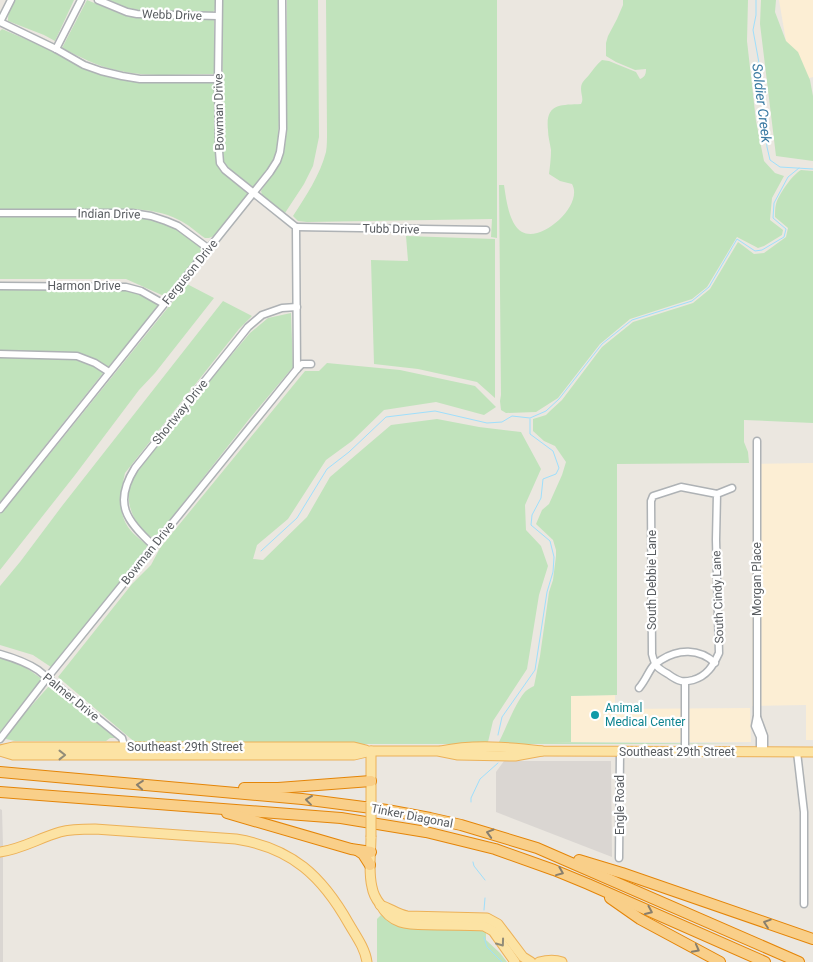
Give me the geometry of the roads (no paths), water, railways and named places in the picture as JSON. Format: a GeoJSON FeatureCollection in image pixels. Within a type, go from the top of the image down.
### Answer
{"type":"FeatureCollection","features":[{"type":"Feature","properties":{"kind":"highway","name":"Tinker Diagonal"},"geometry":{"type":"LineString","coordinates":[[0,772],[302,799],[388,810],[461,825],[537,848],[799,962]]}},
{"type":"Feature","properties":{"kind":"highway"},"geometry":{"type":"LineString","coordinates":[[188,790],[371,786]]}},
{"type":"Feature","properties":{"kind":"highway","name":"Tinker Diagonal"},"geometry":{"type":"LineString","coordinates":[[0,792],[341,818],[426,832],[495,849],[554,870],[765,962]]}},
{"type":"Feature","properties":{"kind":"highway"},"geometry":{"type":"LineString","coordinates":[[209,808],[370,852]]}},
{"type":"Feature","properties":{"kind":"highway"},"geometry":{"type":"LineString","coordinates":[[537,848],[622,873],[813,940]]}},
{"type":"Feature","properties":{"kind":"highway"},"geometry":{"type":"LineString","coordinates":[[357,850],[363,854],[370,865]]}},
{"type":"Feature","properties":{"kind":"highway"},"geometry":{"type":"LineString","coordinates":[[588,884],[640,919],[720,962]]}},
{"type":"Feature","properties":{"kind":"main road","name":"Southeast 29th Street"},"geometry":{"type":"LineString","coordinates":[[0,751],[13,755],[126,751],[354,755],[371,751],[438,752],[457,747],[515,748],[542,751],[813,752]]}},
{"type":"Feature","properties":{"kind":"main road"},"geometry":{"type":"LineString","coordinates":[[371,751],[370,865],[372,888],[380,905],[407,916],[489,928],[515,962]]}},
{"type":"Feature","properties":{"kind":"main road"},"geometry":{"type":"LineString","coordinates":[[0,852],[13,850],[74,829],[236,839],[271,847],[312,873],[328,891],[360,942],[367,962]]}},
{"type":"Feature","properties":{"kind":"main road"},"geometry":{"type":"LineString","coordinates":[[445,921],[487,918],[493,920],[523,957],[531,962]]}},
{"type":"Feature","properties":{"kind":"main road"},"geometry":{"type":"LineString","coordinates":[[539,962],[554,960],[562,962]]}},
{"type":"Feature","properties":{"kind":"street"},"geometry":{"type":"LineString","coordinates":[[10,0],[0,22],[84,65],[101,71],[140,79],[218,79]]}},
{"type":"Feature","properties":{"kind":"street"},"geometry":{"type":"LineString","coordinates":[[56,49],[81,0]]}},
{"type":"Feature","properties":{"kind":"street","name":"Webb Drive"},"geometry":{"type":"LineString","coordinates":[[98,0],[137,14],[218,16]]}},
{"type":"Feature","properties":{"kind":"street","name":"Bowman Drive"},"geometry":{"type":"LineString","coordinates":[[219,0],[220,163],[296,227]]}},
{"type":"Feature","properties":{"kind":"street","name":"Ferguson Drive"},"geometry":{"type":"LineString","coordinates":[[0,509],[209,249],[277,161],[283,129],[282,0]]}},
{"type":"Feature","properties":{"kind":"street","name":"Indian Drive"},"geometry":{"type":"LineString","coordinates":[[0,213],[132,213],[151,216],[178,226],[209,249]]}},
{"type":"Feature","properties":{"kind":"street"},"geometry":{"type":"LineString","coordinates":[[296,227],[297,369]]}},
{"type":"Feature","properties":{"kind":"street","name":"Tubb Drive"},"geometry":{"type":"LineString","coordinates":[[296,227],[486,230]]}},
{"type":"Feature","properties":{"kind":"street","name":"Harmon Drive"},"geometry":{"type":"LineString","coordinates":[[0,286],[126,286],[141,291],[164,304]]}},
{"type":"Feature","properties":{"kind":"street","name":"Shortway Drive"},"geometry":{"type":"LineString","coordinates":[[154,546],[137,531],[129,519],[125,507],[124,493],[128,479],[248,327],[262,315],[282,308],[297,307]]}},
{"type":"Feature","properties":{"kind":"street"},"geometry":{"type":"LineString","coordinates":[[0,354],[77,356],[95,362],[109,372]]}},
{"type":"Feature","properties":{"kind":"street"},"geometry":{"type":"LineString","coordinates":[[297,369],[302,364],[311,364]]}},
{"type":"Feature","properties":{"kind":"street","name":"Bowman Drive"},"geometry":{"type":"LineString","coordinates":[[0,739],[47,678],[297,369]]}},
{"type":"Feature","properties":{"kind":"street","name":"Morgan Place"},"geometry":{"type":"LineString","coordinates":[[757,441],[757,716],[764,736],[762,752]]}},
{"type":"Feature","properties":{"kind":"street","name":"South Debbie Lane"},"geometry":{"type":"LineString","coordinates":[[654,664],[652,645],[651,501],[653,496],[681,487],[717,494]]}},
{"type":"Feature","properties":{"kind":"street"},"geometry":{"type":"LineString","coordinates":[[717,494],[732,488]]}},
{"type":"Feature","properties":{"kind":"street","name":"South Cindy Lane"},"geometry":{"type":"LineString","coordinates":[[715,663],[720,653],[716,540],[717,494]]}},
{"type":"Feature","properties":{"kind":"street"},"geometry":{"type":"LineString","coordinates":[[639,688],[654,664],[677,652],[704,654],[715,663],[703,676],[685,682],[674,678],[654,664]]}},
{"type":"Feature","properties":{"kind":"street","name":"Palmer Drive"},"geometry":{"type":"LineString","coordinates":[[0,654],[26,662],[47,678],[122,738],[126,751]]}},
{"type":"Feature","properties":{"kind":"street"},"geometry":{"type":"LineString","coordinates":[[685,682],[685,751]]}},
{"type":"Feature","properties":{"kind":"street","name":"Engle Road"},"geometry":{"type":"LineString","coordinates":[[619,858],[620,752]]}},
{"type":"Feature","properties":{"kind":"street"},"geometry":{"type":"LineString","coordinates":[[797,752],[804,812],[804,904]]}},
{"type":"Feature","properties":{"kind":"waterway","name":"Soldier Creek"},"geometry":{"type":"LineString","coordinates":[[756,0],[753,30],[759,63],[767,147],[770,160],[780,167],[813,169]]}},
{"type":"Feature","properties":{"kind":"waterway"},"geometry":{"type":"LineString","coordinates":[[261,551],[297,518],[327,469],[349,452],[386,417],[435,411],[487,423],[502,422],[512,416],[530,418],[546,411],[559,399],[602,344],[632,320],[692,301],[709,287],[737,239],[755,251],[762,250],[784,237],[786,229],[773,218],[774,203],[788,177],[799,168]]}},
{"type":"Feature","properties":{"kind":"waterway"},"geometry":{"type":"LineString","coordinates":[[498,735],[502,717],[535,670],[547,592],[553,572],[554,557],[550,541],[531,525],[532,515],[541,498],[543,479],[556,474],[559,468],[553,451],[530,434],[530,419]]}},
{"type":"Feature","properties":{"kind":"waterway"},"geometry":{"type":"LineString","coordinates":[[471,802],[480,779],[498,763]]}},
{"type":"Feature","properties":{"kind":"waterway"},"geometry":{"type":"LineString","coordinates":[[473,862],[485,880]]}},
{"type":"Feature","properties":{"kind":"waterway"},"geometry":{"type":"LineString","coordinates":[[484,910],[485,898]]}},
{"type":"Feature","properties":{"kind":"waterway"},"geometry":{"type":"LineString","coordinates":[[484,937],[487,947],[502,962]]}},
{"type":"Feature","properties":{"kind":"place","name":"Animal Medical Center"},"geometry":{"type":"Point","coordinates":[595,715]}}]}
